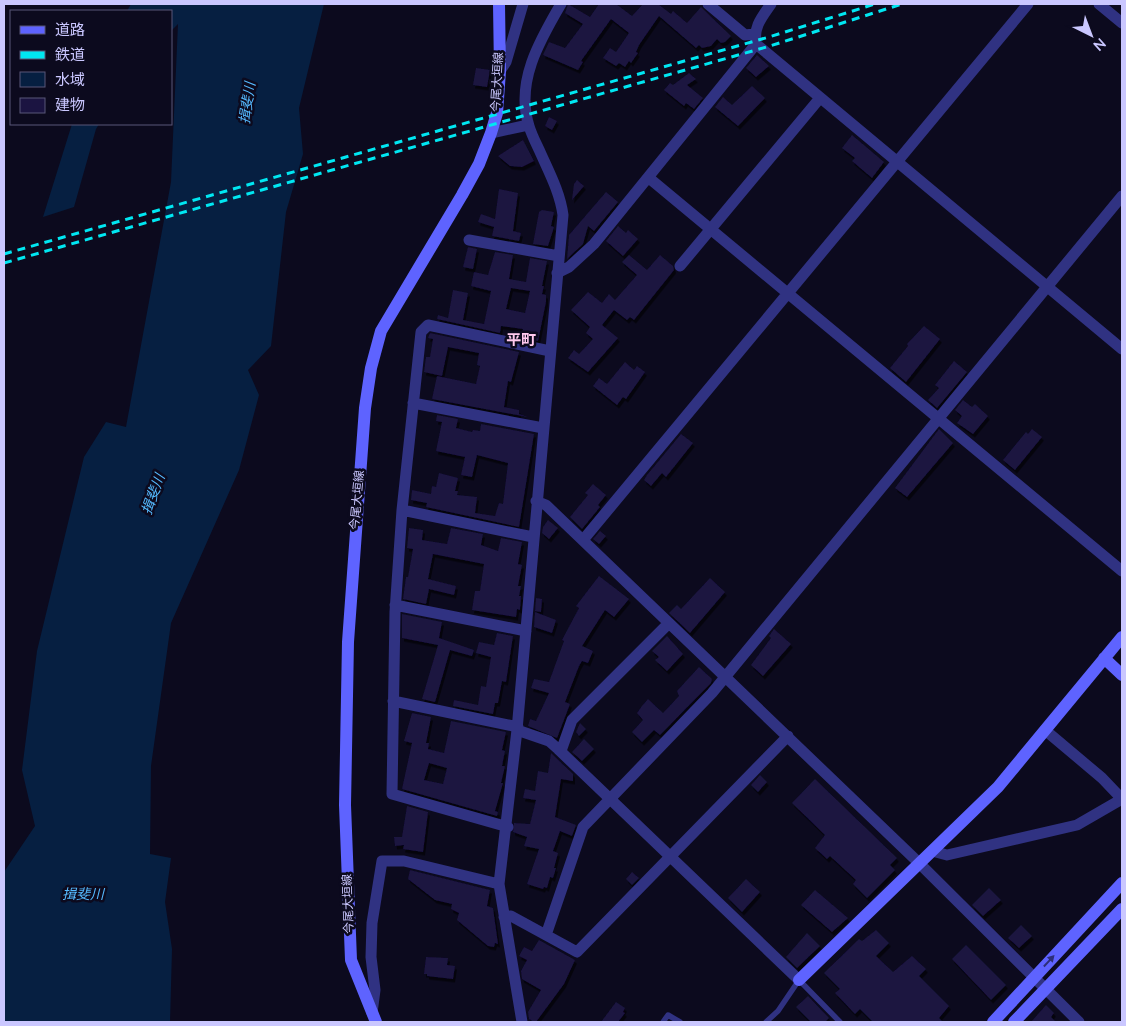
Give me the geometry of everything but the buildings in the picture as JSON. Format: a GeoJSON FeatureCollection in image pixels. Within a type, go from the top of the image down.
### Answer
{"type":"FeatureCollection","features":[{"type":"Feature","properties":{"kind":"main road","name":"今尾大垣線"},"geometry":{"type":"LineString","coordinates":[[374,1017],[351,960],[345,805],[346,666],[352,561],[365,408],[371,368],[381,331],[462,195],[479,164],[491,133],[497,113],[500,71],[499,4]]}},
{"type":"Feature","properties":{"kind":"main road"},"geometry":{"type":"LineString","coordinates":[[799,980],[918,862],[932,851],[998,787],[1122,636]]}},
{"type":"Feature","properties":{"kind":"main road"},"geometry":{"type":"LineString","coordinates":[[1104,658],[1122,675]]}},
{"type":"Feature","properties":{"kind":"main road"},"geometry":{"type":"LineString","coordinates":[[993,1022],[1122,883]]}},
{"type":"Feature","properties":{"kind":"main road"},"geometry":{"type":"LineString","coordinates":[[1014,1022],[1122,909]]}},
{"type":"Feature","properties":{"kind":"street"},"geometry":{"type":"LineString","coordinates":[[500,71],[506,62],[524,4]]}},
{"type":"Feature","properties":{"kind":"street"},"geometry":{"type":"LineString","coordinates":[[522,1022],[500,884],[508,827],[563,215],[561,200],[528,125],[525,97],[529,68],[542,36],[561,4]]}},
{"type":"Feature","properties":{"kind":"street"},"geometry":{"type":"LineString","coordinates":[[708,4],[745,35],[755,39],[820,98],[1122,349]]}},
{"type":"Feature","properties":{"kind":"street"},"geometry":{"type":"LineString","coordinates":[[558,272],[569,267],[594,244],[649,178],[755,39],[759,21],[771,4]]}},
{"type":"Feature","properties":{"kind":"street"},"geometry":{"type":"LineString","coordinates":[[583,540],[1028,4]]}},
{"type":"Feature","properties":{"kind":"street"},"geometry":{"type":"LineString","coordinates":[[1099,4],[1122,23]]}},
{"type":"Feature","properties":{"kind":"street"},"geometry":{"type":"LineString","coordinates":[[680,266],[820,98]]}},
{"type":"Feature","properties":{"kind":"street"},"geometry":{"type":"LineString","coordinates":[[491,133],[528,125]]}},
{"type":"Feature","properties":{"kind":"street"},"geometry":{"type":"LineString","coordinates":[[649,178],[1122,571]]}},
{"type":"Feature","properties":{"kind":"street"},"geometry":{"type":"LineString","coordinates":[[546,935],[582,827],[712,693],[1122,196]]}},
{"type":"Feature","properties":{"kind":"street"},"geometry":{"type":"LineString","coordinates":[[469,240],[559,256]]}},
{"type":"Feature","properties":{"kind":"street"},"geometry":{"type":"LineString","coordinates":[[508,827],[392,794],[395,605],[402,510],[421,332],[428,325],[550,351]]}},
{"type":"Feature","properties":{"kind":"street"},"geometry":{"type":"LineString","coordinates":[[413,403],[543,428]]}},
{"type":"Feature","properties":{"kind":"street"},"geometry":{"type":"LineString","coordinates":[[536,501],[546,504],[788,736],[1079,1022]]}},
{"type":"Feature","properties":{"kind":"street"},"geometry":{"type":"LineString","coordinates":[[402,510],[533,537]]}},
{"type":"Feature","properties":{"kind":"street"},"geometry":{"type":"LineString","coordinates":[[395,605],[526,631]]}},
{"type":"Feature","properties":{"kind":"street"},"geometry":{"type":"LineString","coordinates":[[560,751],[572,720],[669,623]]}},
{"type":"Feature","properties":{"kind":"street"},"geometry":{"type":"LineString","coordinates":[[393,701],[517,728],[549,741],[799,980]]}},
{"type":"Feature","properties":{"kind":"street"},"geometry":{"type":"LineString","coordinates":[[932,851],[947,855],[1077,825],[1121,796],[1045,730]]}},
{"type":"Feature","properties":{"kind":"street"},"geometry":{"type":"LineString","coordinates":[[504,917],[511,916],[577,952],[788,736]]}},
{"type":"Feature","properties":{"kind":"street"},"geometry":{"type":"LineString","coordinates":[[374,1017],[375,990],[371,957],[372,924],[382,861],[404,861],[500,884]]}},
{"type":"Feature","properties":{"kind":"lane"},"geometry":{"type":"LineString","coordinates":[[766,1022],[778,1011],[799,980],[840,1022]]}},
{"type":"Feature","properties":{"kind":"lane"},"geometry":{"type":"LineString","coordinates":[[663,1022],[668,1015],[680,1022]]}},
{"type":"Feature","properties":{"kind":"water","name":"揖斐川"},"geometry":{"type":"Polygon","coordinates":[[[131,4],[324,4],[299,108],[303,154],[286,212],[271,346],[248,370],[259,395],[239,470],[171,623],[151,766],[150,854],[171,858],[165,902],[172,949],[170,1022],[4,1022],[4,872],[35,826],[22,770],[37,651],[84,457],[106,422],[126,427],[171,182],[178,24],[172,30],[172,10],[128,10],[131,4]]]}},
{"type":"Feature","properties":{"kind":"water"},"geometry":{"type":"Polygon","coordinates":[[[72,125],[98,125],[74,207],[43,217],[72,125]]]}},
{"type":"Feature","properties":{"kind":"railway"},"geometry":{"type":"LineString","coordinates":[[4,254],[769,37],[875,4]]}},
{"type":"Feature","properties":{"kind":"railway"},"geometry":{"type":"LineString","coordinates":[[4,263],[770,46],[902,4]]}},
{"type":"Feature","properties":{"kind":"district","name":"平町"},"geometry":{"type":"Point","coordinates":[521,340]}}]}
